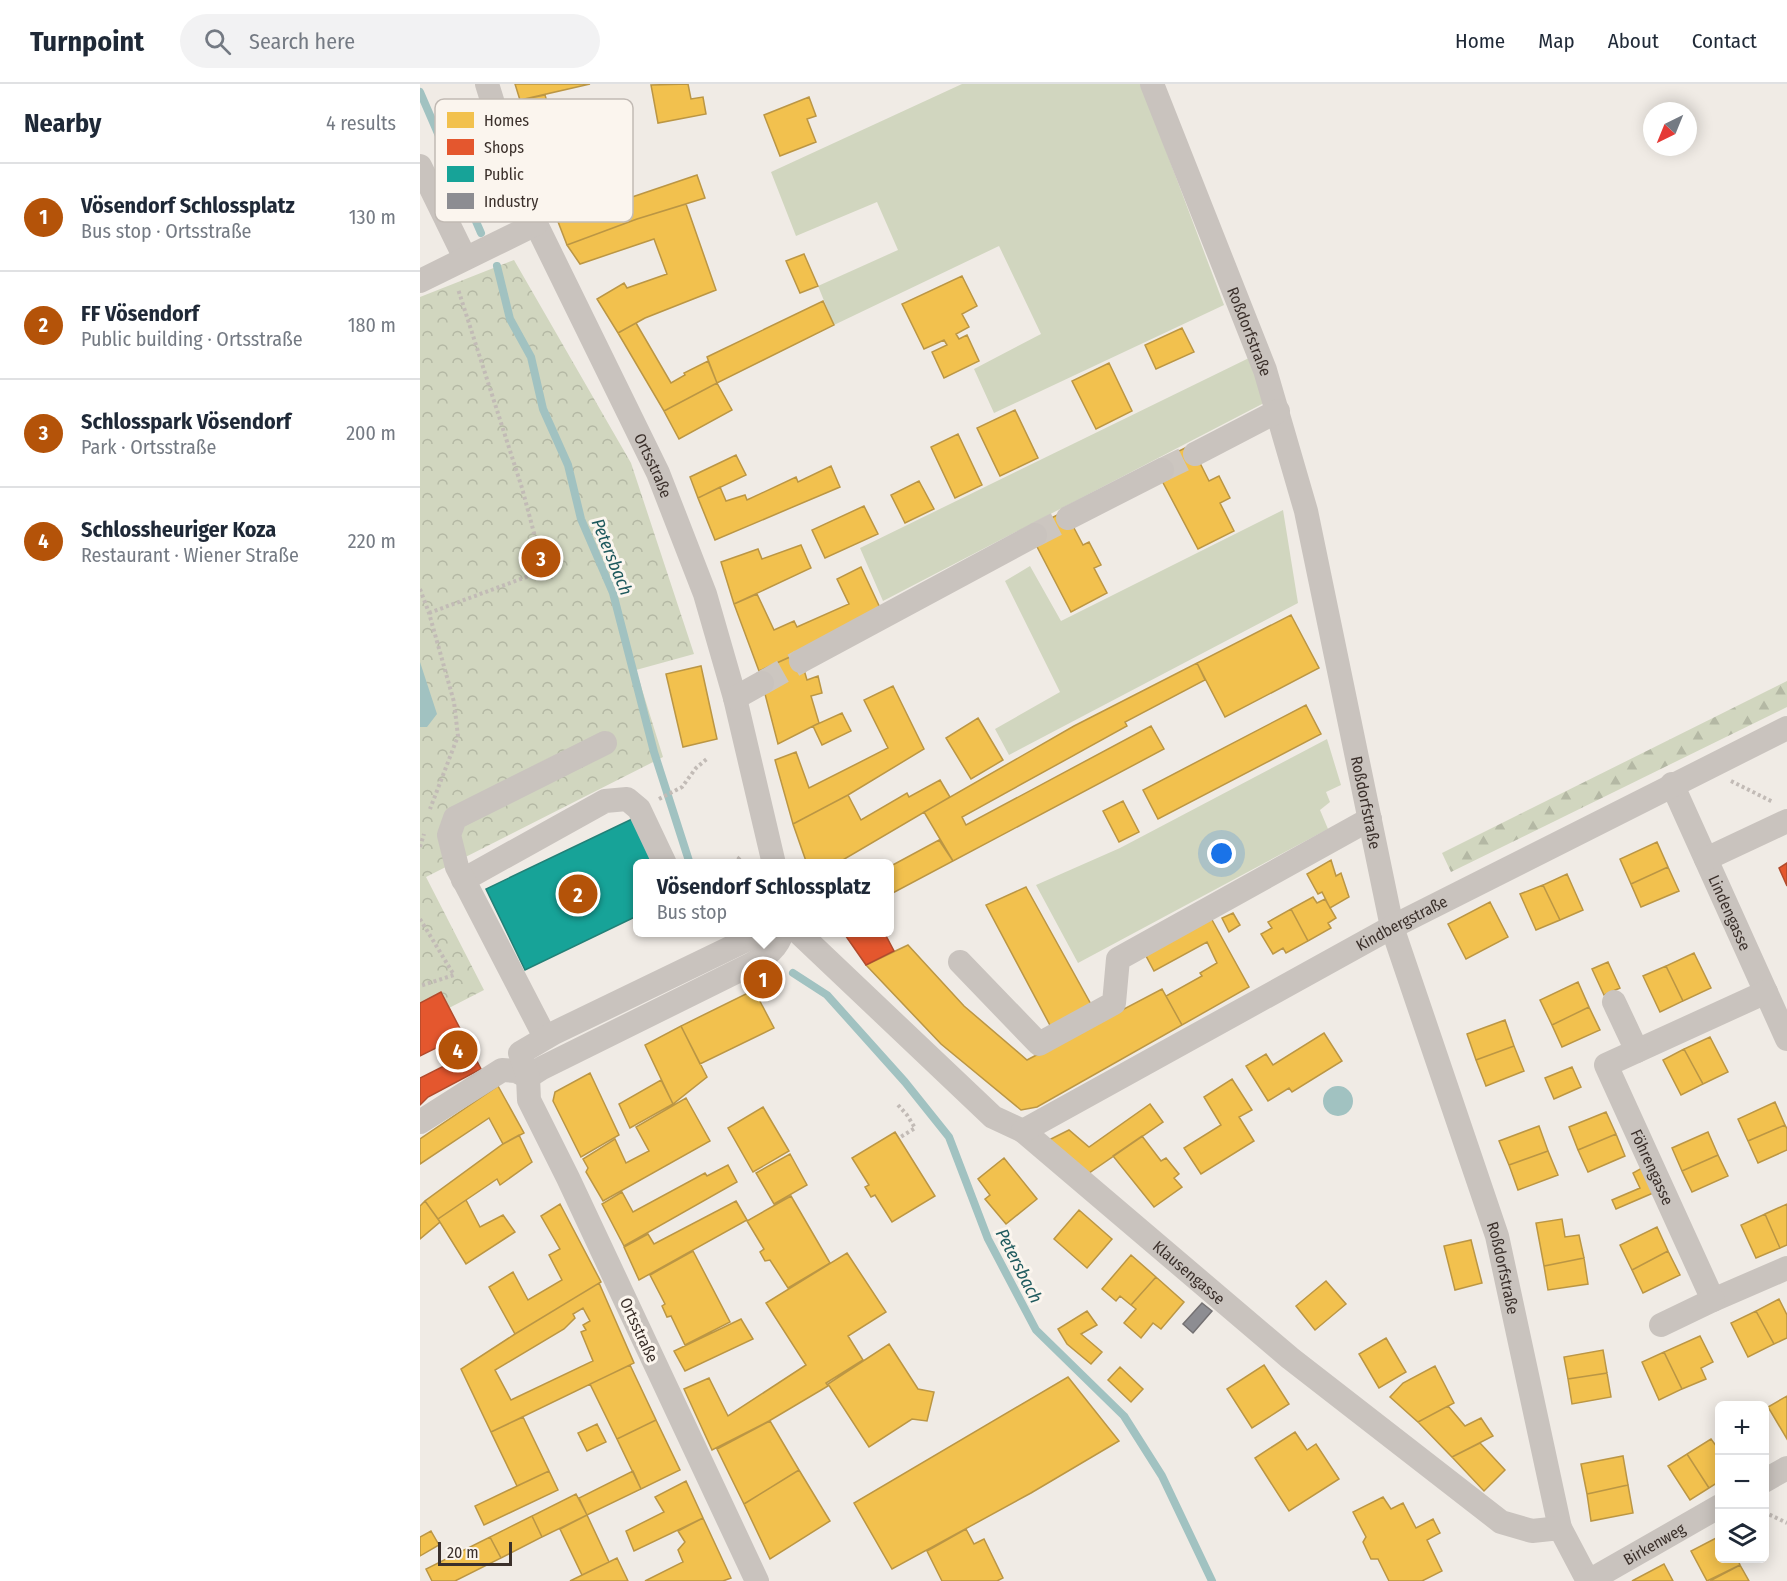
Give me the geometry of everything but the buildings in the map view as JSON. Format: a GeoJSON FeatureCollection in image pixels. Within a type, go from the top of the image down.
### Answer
{"type":"FeatureCollection","features":[{"type":"Feature","properties":{"kind":"street","name":"Ortsstraße"},"geometry":{"type":"LineString","coordinates":[[487,84],[492,99]]}},
{"type":"Feature","properties":{"kind":"street","name":"Roßdorfstraße"},"geometry":{"type":"LineString","coordinates":[[1152,84],[1265,370],[1278,411],[1306,511],[1392,927],[1497,1236],[1560,1528]]}},
{"type":"Feature","properties":{"kind":"street"},"geometry":{"type":"LineString","coordinates":[[420,166],[435,205]]}},
{"type":"Feature","properties":{"kind":"street"},"geometry":{"type":"LineString","coordinates":[[442,222],[457,262]]}},
{"type":"Feature","properties":{"kind":"street","name":"Ortsstraße"},"geometry":{"type":"LineString","coordinates":[[535,222],[658,473],[705,594],[735,698],[773,859]]}},
{"type":"Feature","properties":{"kind":"street"},"geometry":{"type":"LineString","coordinates":[[420,281],[536,225]]}},
{"type":"Feature","properties":{"kind":"street"},"geometry":{"type":"LineString","coordinates":[[1195,454],[1278,411]]}},
{"type":"Feature","properties":{"kind":"street"},"geometry":{"type":"LineString","coordinates":[[1068,518],[1162,470]]}},
{"type":"Feature","properties":{"kind":"street"},"geometry":{"type":"LineString","coordinates":[[801,661],[1035,535]]}},
{"type":"Feature","properties":{"kind":"street"},"geometry":{"type":"LineString","coordinates":[[735,698],[762,683]]}},
{"type":"Feature","properties":{"kind":"street","name":"Kindbergstraße"},"geometry":{"type":"LineString","coordinates":[[1023,1131],[1392,927],[1787,728]]}},
{"type":"Feature","properties":{"kind":"street"},"geometry":{"type":"LineString","coordinates":[[545,1037],[456,867],[449,835],[455,818],[605,743]]}},
{"type":"Feature","properties":{"kind":"street","name":"Lindengasse"},"geometry":{"type":"LineString","coordinates":[[1672,784],[1787,1039]]}},
{"type":"Feature","properties":{"kind":"street"},"geometry":{"type":"LineString","coordinates":[[463,880],[604,801],[627,799],[639,809],[663,859]]}},
{"type":"Feature","properties":{"kind":"street"},"geometry":{"type":"LineString","coordinates":[[1706,859],[1782,812]]}},
{"type":"Feature","properties":{"kind":"street"},"geometry":{"type":"LineString","coordinates":[[960,962],[1039,1044],[1114,1003],[1118,959],[1370,819]]}},
{"type":"Feature","properties":{"kind":"street","name":"Ortsstraße"},"geometry":{"type":"LineString","coordinates":[[755,937],[545,1037],[520,1053],[528,1077],[529,1100],[568,1178],[757,1581]]}},
{"type":"Feature","properties":{"kind":"street"},"geometry":{"type":"LineString","coordinates":[[420,1122],[502,1070],[516,1071],[528,1077],[752,964],[778,944],[781,937]]}},
{"type":"Feature","properties":{"kind":"street","name":"Klausengasse"},"geometry":{"type":"LineString","coordinates":[[802,937],[993,1117],[1023,1131],[1290,1358],[1501,1522],[1532,1531],[1560,1528]]}},
{"type":"Feature","properties":{"kind":"street","name":"Föhrengasse"},"geometry":{"type":"LineString","coordinates":[[1713,1300],[1606,1065],[1766,992]]}},
{"type":"Feature","properties":{"kind":"street"},"geometry":{"type":"LineString","coordinates":[[1614,1002],[1637,1051]]}},
{"type":"Feature","properties":{"kind":"street"},"geometry":{"type":"LineString","coordinates":[[1661,1325],[1787,1268]]}},
{"type":"Feature","properties":{"kind":"street"},"geometry":{"type":"LineString","coordinates":[[1769,1478],[1787,1468]]}},
{"type":"Feature","properties":{"kind":"street","name":"Birkenweg"},"geometry":{"type":"LineString","coordinates":[[1589,1581],[1715,1508]]}},
{"type":"Feature","properties":{"kind":"street"},"geometry":{"type":"LineString","coordinates":[[1560,1528],[1589,1581]]}},
{"type":"Feature","properties":{"kind":"path"},"geometry":{"type":"LineString","coordinates":[[429,612],[537,573],[542,563],[522,488],[456,282],[457,262]]}},
{"type":"Feature","properties":{"kind":"path"},"geometry":{"type":"LineString","coordinates":[[420,590],[429,612],[454,702],[458,736],[429,812]]}},
{"type":"Feature","properties":{"kind":"path"},"geometry":{"type":"LineString","coordinates":[[664,796],[682,787],[696,768],[708,758]]}},
{"type":"Feature","properties":{"kind":"path"},"geometry":{"type":"LineString","coordinates":[[1705,769],[1782,812]]}},
{"type":"Feature","properties":{"kind":"path"},"geometry":{"type":"LineString","coordinates":[[420,847],[424,830]]}},
{"type":"Feature","properties":{"kind":"path"},"geometry":{"type":"LineString","coordinates":[[420,919],[454,975],[420,987]]}},
{"type":"Feature","properties":{"kind":"path"},"geometry":{"type":"LineString","coordinates":[[898,1106],[915,1128],[899,1138]]}},
{"type":"Feature","properties":{"kind":"path"},"geometry":{"type":"LineString","coordinates":[[1769,1514],[1787,1523]]}},
{"type":"Feature","properties":{"kind":"green space"},"geometry":{"type":"Polygon","coordinates":[[[962,84],[1141,84],[1224,305],[994,413],[974,369],[1041,334],[999,246],[834,325],[818,286],[898,250],[877,202],[796,236],[771,172],[962,84]]]}},
{"type":"Feature","properties":{"kind":"green space"},"geometry":{"type":"Polygon","coordinates":[[[514,260],[631,463],[694,654],[636,670],[663,757],[426,877],[484,990],[449,1008],[441,992],[420,1003],[420,297],[514,260]]]}},
{"type":"Feature","properties":{"kind":"green space"},"geometry":{"type":"Polygon","coordinates":[[[1249,358],[1264,403],[883,601],[860,548],[1249,358]]]}},
{"type":"Feature","properties":{"kind":"green space"},"geometry":{"type":"Polygon","coordinates":[[[1283,510],[1298,603],[1009,755],[995,729],[1060,692],[1005,581],[1030,566],[1061,621],[1283,510]]]}},
{"type":"Feature","properties":{"kind":"green space"},"geometry":{"type":"Polygon","coordinates":[[[1787,681],[1787,707],[1451,872],[1442,853],[1787,681]]]}},
{"type":"Feature","properties":{"kind":"green space"},"geometry":{"type":"Polygon","coordinates":[[[1327,739],[1341,785],[1326,792],[1330,802],[1320,810],[1328,829],[1078,963],[1036,885],[1120,848],[1327,739]]]}},
{"type":"Feature","properties":{"kind":"water"},"geometry":{"type":"Polygon","coordinates":[[[420,662],[437,714],[427,727],[420,727],[420,662]]]}},
{"type":"Feature","properties":{"kind":"water"},"geometry":{"type":"Polygon","coordinates":[[[1338,1086],[1348,1091],[1353,1101],[1348,1111],[1338,1116],[1328,1111],[1323,1101],[1328,1091],[1338,1086]]]}},
{"type":"Feature","properties":{"kind":"waterway","name":"Petersbach"},"geometry":{"type":"LineString","coordinates":[[420,92],[435,127]]}},
{"type":"Feature","properties":{"kind":"waterway","name":"Petersbach"},"geometry":{"type":"LineString","coordinates":[[476,222],[481,233]]}},
{"type":"Feature","properties":{"kind":"waterway","name":"Petersbach"},"geometry":{"type":"LineString","coordinates":[[497,266],[510,319],[531,357],[543,409],[568,465],[581,519],[613,593],[654,752],[688,859]]}},
{"type":"Feature","properties":{"kind":"waterway","name":"Petersbach"},"geometry":{"type":"LineString","coordinates":[[793,973],[827,995],[905,1082],[949,1137],[988,1239],[1036,1330],[1124,1416],[1162,1476],[1212,1581]]}},
{"type":"Feature","properties":{"kind":"tunnel"},"geometry":{"type":"LineString","coordinates":[[1162,470],[1195,454]]}},
{"type":"Feature","properties":{"kind":"tunnel"},"geometry":{"type":"LineString","coordinates":[[1035,535],[1068,518]]}},
{"type":"Feature","properties":{"kind":"tunnel"},"geometry":{"type":"LineString","coordinates":[[762,683],[801,661]]}},
{"type":"Feature","properties":{"kind":"place","name":"Schlosspark Vösendorf"},"geometry":{"type":"Point","coordinates":[541,558]}},
{"type":"Feature","properties":{"kind":"place","name":"FF Vösendorf"},"geometry":{"type":"Point","coordinates":[578,894]}},
{"type":"Feature","properties":{"kind":"place","name":"Vösendorf Schlossplatz"},"geometry":{"type":"Point","coordinates":[763,979]}},
{"type":"Feature","properties":{"kind":"place","name":"Schlossheuriger Koza"},"geometry":{"type":"Point","coordinates":[458,1050]}}]}
